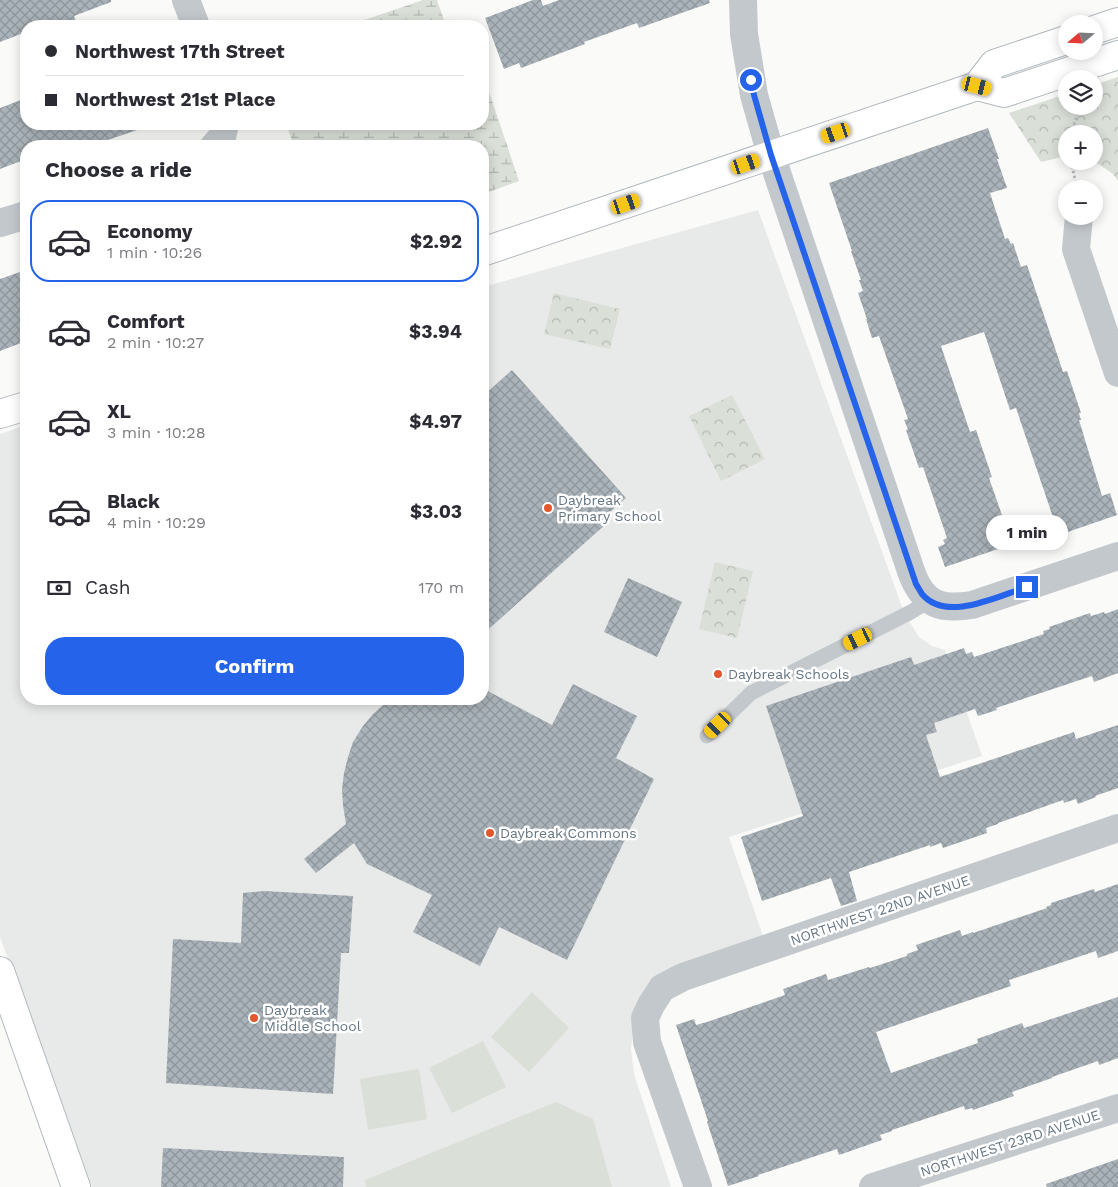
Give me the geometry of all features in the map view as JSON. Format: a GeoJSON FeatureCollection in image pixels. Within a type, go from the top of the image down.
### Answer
{"type":"FeatureCollection","features":[{"type":"Feature","properties":{"kind":"street"},"geometry":{"type":"LineString","coordinates":[[186,0],[194,20]]}},
{"type":"Feature","properties":{"kind":"street"},"geometry":{"type":"LineString","coordinates":[[743,0],[744,34],[754,95],[771,155],[912,574],[922,594],[946,607],[957,608],[972,605],[1118,556]]}},
{"type":"Feature","properties":{"kind":"street"},"geometry":{"type":"LineString","coordinates":[[1103,27],[1118,22]]}},
{"type":"Feature","properties":{"kind":"street"},"geometry":{"type":"LineString","coordinates":[[977,86],[994,64],[1058,43]]}},
{"type":"Feature","properties":{"kind":"street"},"geometry":{"type":"LineString","coordinates":[[489,250],[977,86],[1004,93],[1118,55]]}},
{"type":"Feature","properties":{"kind":"street"},"geometry":{"type":"LineString","coordinates":[[0,223],[20,216]]}},
{"type":"Feature","properties":{"kind":"street"},"geometry":{"type":"LineString","coordinates":[[1078,225],[1076,249],[1118,374]]}},
{"type":"Feature","properties":{"kind":"street"},"geometry":{"type":"LineString","coordinates":[[0,414],[20,408]]}},
{"type":"Feature","properties":{"kind":"street","name":"NORTHWEST 22ND AVENUE"},"geometry":{"type":"LineString","coordinates":[[698,1187],[647,1042],[645,1018],[651,1004],[662,988],[683,977],[1118,828]]}},
{"type":"Feature","properties":{"kind":"street"},"geometry":{"type":"LineString","coordinates":[[0,971],[76,1187]]}},
{"type":"Feature","properties":{"kind":"street","name":"NORTHWEST 23RD AVENUE"},"geometry":{"type":"LineString","coordinates":[[873,1187],[1118,1108]]}},
{"type":"Feature","properties":{"kind":"lane"},"geometry":{"type":"LineString","coordinates":[[707,736],[751,692],[911,612],[930,600]]}},
{"type":"Feature","properties":{"kind":"shaded area","name":"Daybreak Schools"},"geometry":{"type":"Polygon","coordinates":[[[758,210],[905,615],[919,637],[932,646],[945,650],[982,756],[729,837],[767,948],[686,979],[633,1029],[631,1049],[634,1074],[671,1187],[92,1187],[0,937],[0,434],[20,427],[20,705],[489,705],[489,285],[758,210]]]}},
{"type":"Feature","properties":{"kind":"green space"},"geometry":{"type":"Polygon","coordinates":[[[423,0],[437,0],[444,20],[365,20],[423,0]]]}},
{"type":"Feature","properties":{"kind":"green space"},"geometry":{"type":"Polygon","coordinates":[[[1118,77],[1118,181],[1113,174],[1103,167],[1103,125],[1058,125],[1058,158],[1041,162],[1009,113],[1058,97],[1058,115],[1103,115],[1103,82],[1118,77]]]}},
{"type":"Feature","properties":{"kind":"green space"},"geometry":{"type":"Polygon","coordinates":[[[489,92],[519,181],[489,192],[489,140],[292,140],[288,130],[489,130],[489,92]]]}},
{"type":"Feature","properties":{"kind":"green space"},"geometry":{"type":"Polygon","coordinates":[[[554,293],[620,309],[610,349],[544,334],[554,293]]]}},
{"type":"Feature","properties":{"kind":"green space"},"geometry":{"type":"Polygon","coordinates":[[[732,395],[765,459],[721,481],[689,416],[732,395]]]}},
{"type":"Feature","properties":{"kind":"green space"},"geometry":{"type":"Polygon","coordinates":[[[715,562],[753,571],[737,638],[699,629],[715,562]]]}},
{"type":"Feature","properties":{"kind":"green space"},"geometry":{"type":"Polygon","coordinates":[[[532,992],[569,1028],[529,1072],[491,1037],[532,992]]]}},
{"type":"Feature","properties":{"kind":"green space"},"geometry":{"type":"Polygon","coordinates":[[[483,1041],[506,1087],[452,1113],[429,1068],[483,1041]]]}},
{"type":"Feature","properties":{"kind":"green space"},"geometry":{"type":"Polygon","coordinates":[[[419,1069],[427,1119],[368,1130],[360,1079],[419,1069]]]}},
{"type":"Feature","properties":{"kind":"green space"},"geometry":{"type":"Polygon","coordinates":[[[556,1102],[593,1119],[612,1187],[366,1187],[365,1180],[556,1102]]]}},
{"type":"Feature","properties":{"kind":"building"},"geometry":{"type":"Polygon","coordinates":[[[0,0],[111,0],[111,2],[74,16],[76,20],[20,20],[20,34],[0,42],[0,0]]]}},
{"type":"Feature","properties":{"kind":"building"},"geometry":{"type":"Polygon","coordinates":[[[533,0],[541,0],[543,6],[559,0],[709,0],[710,3],[639,28],[637,23],[521,68],[519,63],[504,69],[489,29],[489,20],[485,18],[533,0]]]}},
{"type":"Feature","properties":{"kind":"building"},"geometry":{"type":"Polygon","coordinates":[[[20,100],[20,130],[137,130],[108,140],[20,140],[20,161],[0,169],[0,108],[20,100]]]}},
{"type":"Feature","properties":{"kind":"building"},"geometry":{"type":"Polygon","coordinates":[[[988,128],[1007,188],[990,193],[1005,239],[1008,238],[1011,244],[1013,243],[1021,267],[1027,265],[1063,372],[1067,371],[1081,413],[1079,413],[1081,420],[1079,420],[1102,496],[1110,493],[1117,515],[1059,535],[1016,408],[1010,410],[984,332],[941,346],[970,432],[976,430],[992,477],[989,478],[1009,535],[1001,538],[1004,547],[945,567],[938,547],[945,544],[943,540],[947,538],[923,467],[919,468],[906,430],[908,429],[904,420],[908,419],[879,336],[872,338],[858,293],[863,291],[859,280],[861,280],[829,183],[988,128]]]}},
{"type":"Feature","properties":{"kind":"building"},"geometry":{"type":"Polygon","coordinates":[[[20,272],[20,343],[0,351],[0,279],[20,272]]]}},
{"type":"Feature","properties":{"kind":"building","name":"Daybreak Primary School"},"geometry":{"type":"Polygon","coordinates":[[[512,370],[626,498],[603,518],[607,523],[489,629],[489,391],[512,370]]]}},
{"type":"Feature","properties":{"kind":"building"},"geometry":{"type":"Polygon","coordinates":[[[628,578],[682,602],[657,657],[604,632],[628,578]]]}},
{"type":"Feature","properties":{"kind":"building"},"geometry":{"type":"Polygon","coordinates":[[[1118,609],[1118,673],[1094,682],[1092,676],[996,708],[997,710],[978,716],[975,709],[934,723],[937,732],[926,735],[940,777],[1074,732],[1076,739],[1118,725],[1118,788],[1078,804],[1076,799],[1064,803],[1063,800],[998,823],[986,828],[987,833],[943,848],[941,843],[930,847],[930,845],[849,872],[857,901],[841,906],[831,878],[762,901],[741,837],[803,816],[766,706],[911,657],[914,665],[964,648],[966,654],[972,652],[974,657],[1044,634],[1043,631],[1050,629],[1049,627],[1090,613],[1091,616],[1104,612],[1105,614],[1118,609]]]}},
{"type":"Feature","properties":{"kind":"building","name":"Daybreak Commons"},"geometry":{"type":"Polygon","coordinates":[[[573,684],[637,716],[616,758],[654,779],[567,960],[499,927],[480,966],[413,932],[432,895],[367,864],[354,843],[316,873],[304,859],[346,824],[342,789],[348,757],[353,742],[363,726],[383,705],[489,705],[489,692],[552,725],[573,684]]]}},
{"type":"Feature","properties":{"kind":"building"},"geometry":{"type":"Polygon","coordinates":[[[1118,884],[1118,951],[1098,958],[1096,951],[1009,980],[1011,986],[876,1032],[891,1073],[978,1043],[977,1039],[1022,1023],[1024,1028],[1118,997],[1118,1058],[1099,1065],[1098,1061],[1052,1077],[1012,1092],[1014,1096],[973,1110],[972,1108],[965,1110],[964,1106],[892,1130],[880,1135],[882,1140],[839,1155],[837,1149],[728,1186],[676,1025],[694,1019],[696,1025],[707,1022],[785,995],[783,989],[826,974],[828,980],[870,968],[907,956],[907,954],[918,950],[916,945],[960,930],[962,936],[973,933],[1047,908],[1051,903],[1094,889],[1095,892],[1118,884]]]}},
{"type":"Feature","properties":{"kind":"building","name":"Daybreak Middle School"},"geometry":{"type":"Polygon","coordinates":[[[264,891],[353,896],[349,953],[341,953],[333,1094],[166,1083],[173,939],[241,943],[243,893],[264,891]]]}},
{"type":"Feature","properties":{"kind":"building"},"geometry":{"type":"Polygon","coordinates":[[[163,1148],[344,1157],[343,1187],[161,1187],[163,1148]]]}},
{"type":"Feature","properties":{"kind":"building"},"geometry":{"type":"Polygon","coordinates":[[[1118,1159],[1118,1187],[1047,1187],[1046,1184],[1118,1159]]]}},
{"type":"Feature","properties":{"kind":"place","name":"Daybreak Primary School"},"geometry":{"type":"Point","coordinates":[548,508]}},
{"type":"Feature","properties":{"kind":"place","name":"Daybreak Schools"},"geometry":{"type":"Point","coordinates":[718,674]}},
{"type":"Feature","properties":{"kind":"place","name":"Daybreak Commons"},"geometry":{"type":"Point","coordinates":[490,833]}},
{"type":"Feature","properties":{"kind":"place","name":"Daybreak Middle School"},"geometry":{"type":"Point","coordinates":[254,1018]}},
{"type":"Feature","properties":{"kind":"route"},"geometry":{"type":"LineString","coordinates":[[751,80],[771,155],[916,584],[922,594],[930,600],[946,607],[957,608],[1027,587]]}}]}
